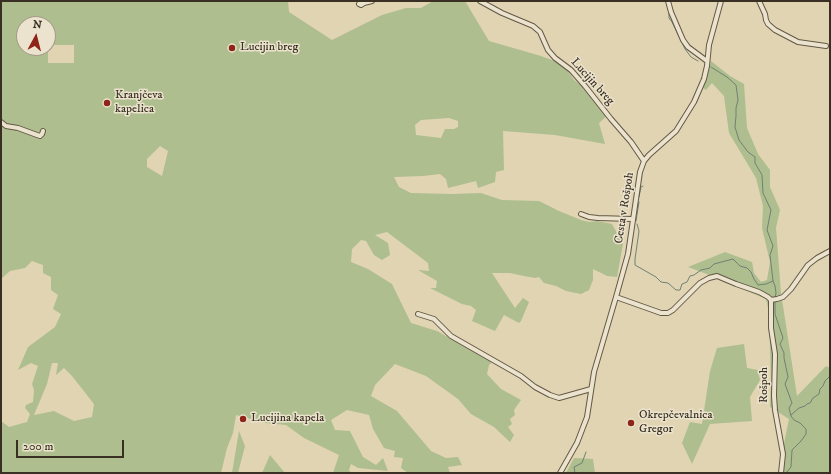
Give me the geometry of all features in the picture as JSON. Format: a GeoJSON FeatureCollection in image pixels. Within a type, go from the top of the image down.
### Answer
{"type":"FeatureCollection","features":[{"type":"Feature","properties":{"kind":"street"},"geometry":{"type":"LineString","coordinates":[[362,1],[359,4],[361,5],[372,1]]}},
{"type":"Feature","properties":{"kind":"street","name":"Lucijin breg"},"geometry":{"type":"LineString","coordinates":[[480,1],[502,13],[533,26],[540,32],[548,50],[555,58],[571,70],[585,86],[631,142],[644,161]]}},
{"type":"Feature","properties":{"kind":"street"},"geometry":{"type":"LineString","coordinates":[[668,1],[671,12],[688,48],[707,61]]}},
{"type":"Feature","properties":{"kind":"street","name":"Cesta v Rošpoh"},"geometry":{"type":"LineString","coordinates":[[560,473],[577,443],[587,417],[594,372],[600,348],[628,254],[640,172],[644,161],[649,154],[676,131],[689,112],[702,86],[706,73],[709,43],[721,1]]}},
{"type":"Feature","properties":{"kind":"street"},"geometry":{"type":"LineString","coordinates":[[759,1],[768,24],[775,30],[798,42],[826,46]]}},
{"type":"Feature","properties":{"kind":"street"},"geometry":{"type":"LineString","coordinates":[[1,122],[6,126],[18,128],[40,136],[43,131]]}},
{"type":"Feature","properties":{"kind":"street"},"geometry":{"type":"LineString","coordinates":[[580,214],[598,218],[632,219]]}},
{"type":"Feature","properties":{"kind":"street"},"geometry":{"type":"LineString","coordinates":[[616,297],[661,313],[668,313],[677,307],[700,282],[717,276],[759,292],[774,300],[783,297],[788,292],[808,265],[830,251]]}},
{"type":"Feature","properties":{"kind":"street","name":"Rošpoh"},"geometry":{"type":"LineString","coordinates":[[774,300],[771,328],[775,354],[775,410],[783,454],[781,473]]}},
{"type":"Feature","properties":{"kind":"street"},"geometry":{"type":"LineString","coordinates":[[418,314],[434,319],[451,336],[521,376],[535,387],[555,397],[559,398],[591,389]]}},
{"type":"Feature","properties":{"kind":"green space"},"geometry":{"type":"Polygon","coordinates":[[[1,1],[288,1],[289,12],[332,40],[382,15],[406,8],[421,8],[433,1],[465,1],[489,41],[563,64],[574,80],[585,88],[607,116],[599,123],[605,144],[555,135],[503,131],[504,170],[496,172],[495,182],[478,188],[476,181],[448,188],[446,179],[440,174],[394,177],[399,187],[411,193],[481,193],[502,200],[539,201],[581,220],[612,224],[623,244],[617,277],[607,276],[593,269],[593,280],[589,290],[581,294],[566,291],[556,286],[544,283],[539,277],[535,278],[510,273],[492,273],[515,308],[523,298],[529,302],[519,323],[504,315],[495,331],[472,321],[476,310],[471,306],[462,304],[430,288],[436,288],[437,281],[418,270],[429,271],[428,263],[387,232],[375,235],[388,243],[390,255],[382,260],[374,255],[366,241],[361,240],[352,249],[351,262],[368,269],[392,284],[411,323],[437,331],[492,362],[489,365],[487,374],[501,389],[521,400],[514,410],[515,415],[510,419],[512,424],[508,427],[514,435],[510,442],[494,427],[471,414],[458,399],[426,376],[395,364],[375,385],[371,396],[397,411],[431,451],[446,458],[458,457],[462,465],[448,467],[450,473],[408,473],[401,468],[403,458],[394,457],[395,451],[384,448],[373,429],[369,415],[347,410],[331,420],[335,430],[350,431],[363,457],[376,465],[383,458],[388,471],[358,468],[351,464],[349,470],[351,473],[333,473],[339,455],[304,438],[286,425],[266,423],[236,415],[233,433],[227,448],[221,473],[1,473],[1,421],[9,427],[27,422],[30,414],[25,408],[26,405],[33,402],[34,390],[32,384],[38,366],[31,363],[18,370],[28,347],[55,327],[61,314],[53,309],[58,295],[51,290],[51,277],[43,273],[43,265],[32,261],[25,268],[10,271],[1,279],[1,1]],[[449,118],[421,120],[415,125],[416,135],[441,138],[445,129],[454,129],[458,127],[458,121],[449,118]],[[160,146],[147,159],[147,167],[162,176],[168,151],[160,146]],[[52,363],[47,384],[34,415],[54,411],[74,421],[92,417],[94,404],[64,368],[56,375],[58,363],[52,363]]]}},
{"type":"Feature","properties":{"kind":"green space"},"geometry":{"type":"Polygon","coordinates":[[[711,61],[730,76],[744,84],[747,128],[758,154],[770,170],[770,187],[780,210],[776,228],[781,293],[797,396],[826,366],[830,368],[830,473],[778,473],[789,419],[770,407],[771,383],[769,312],[766,299],[728,282],[688,267],[725,252],[752,262],[754,273],[761,282],[767,280],[770,262],[762,228],[763,206],[756,178],[729,133],[724,96],[712,83],[706,90],[703,88],[711,61]]]}},
{"type":"Feature","properties":{"kind":"green space"},"geometry":{"type":"Polygon","coordinates":[[[744,344],[747,368],[758,370],[760,380],[750,397],[752,421],[710,424],[692,464],[682,443],[690,422],[702,424],[710,371],[717,348],[744,344]]]}},
{"type":"Feature","properties":{"kind":"green space"},"geometry":{"type":"Polygon","coordinates":[[[239,431],[245,446],[238,473],[232,473],[239,431]]]}},
{"type":"Feature","properties":{"kind":"green space"},"geometry":{"type":"Polygon","coordinates":[[[270,455],[285,473],[262,473],[270,455]]]}},
{"type":"Feature","properties":{"kind":"green space"},"geometry":{"type":"Polygon","coordinates":[[[574,458],[593,459],[595,473],[566,473],[574,458]]]}},
{"type":"Feature","properties":{"kind":"waterway"},"geometry":{"type":"LineString","coordinates":[[666,1],[669,18],[685,49],[691,57],[698,61]]}},
{"type":"Feature","properties":{"kind":"waterway"},"geometry":{"type":"LineString","coordinates":[[711,67],[727,77],[736,85],[738,100],[735,127],[739,140],[748,152],[755,157],[755,163],[762,175],[763,193],[771,210],[767,230],[773,246],[770,255],[776,293],[775,298]]}},
{"type":"Feature","properties":{"kind":"waterway"},"geometry":{"type":"LineString","coordinates":[[639,197],[641,187],[643,186]]}},
{"type":"Feature","properties":{"kind":"waterway"},"geometry":{"type":"LineString","coordinates":[[636,221],[639,202]]}},
{"type":"Feature","properties":{"kind":"waterway"},"geometry":{"type":"LineString","coordinates":[[637,224],[639,231],[635,265],[656,277],[661,282],[668,283],[676,290],[680,290],[682,284],[687,282],[690,276],[701,270],[710,268],[714,264],[733,259],[740,266],[747,268],[751,272],[758,285],[773,281]]}},
{"type":"Feature","properties":{"kind":"waterway"},"geometry":{"type":"LineString","coordinates":[[775,302],[775,314],[783,338],[780,344],[784,353],[788,377],[785,384],[792,403],[789,408],[791,416],[794,420],[806,429],[806,434],[792,450],[791,467],[786,473]]}},
{"type":"Feature","properties":{"kind":"waterway"},"geometry":{"type":"LineString","coordinates":[[791,415],[799,408],[810,403],[813,398],[819,394],[820,389],[830,376]]}},
{"type":"Feature","properties":{"kind":"waterway"},"geometry":{"type":"LineString","coordinates":[[575,473],[574,467],[582,463],[586,452]]}},
{"type":"Feature","properties":{"kind":"place","name":"Lucijin breg"},"geometry":{"type":"Point","coordinates":[232,48]}},
{"type":"Feature","properties":{"kind":"place","name":"Kranjčeva kapelica"},"geometry":{"type":"Point","coordinates":[107,103]}},
{"type":"Feature","properties":{"kind":"place","name":"Lucijina kapela"},"geometry":{"type":"Point","coordinates":[243,419]}},
{"type":"Feature","properties":{"kind":"place","name":"Okrepčevalnica Gregor"},"geometry":{"type":"Point","coordinates":[631,423]}}]}
